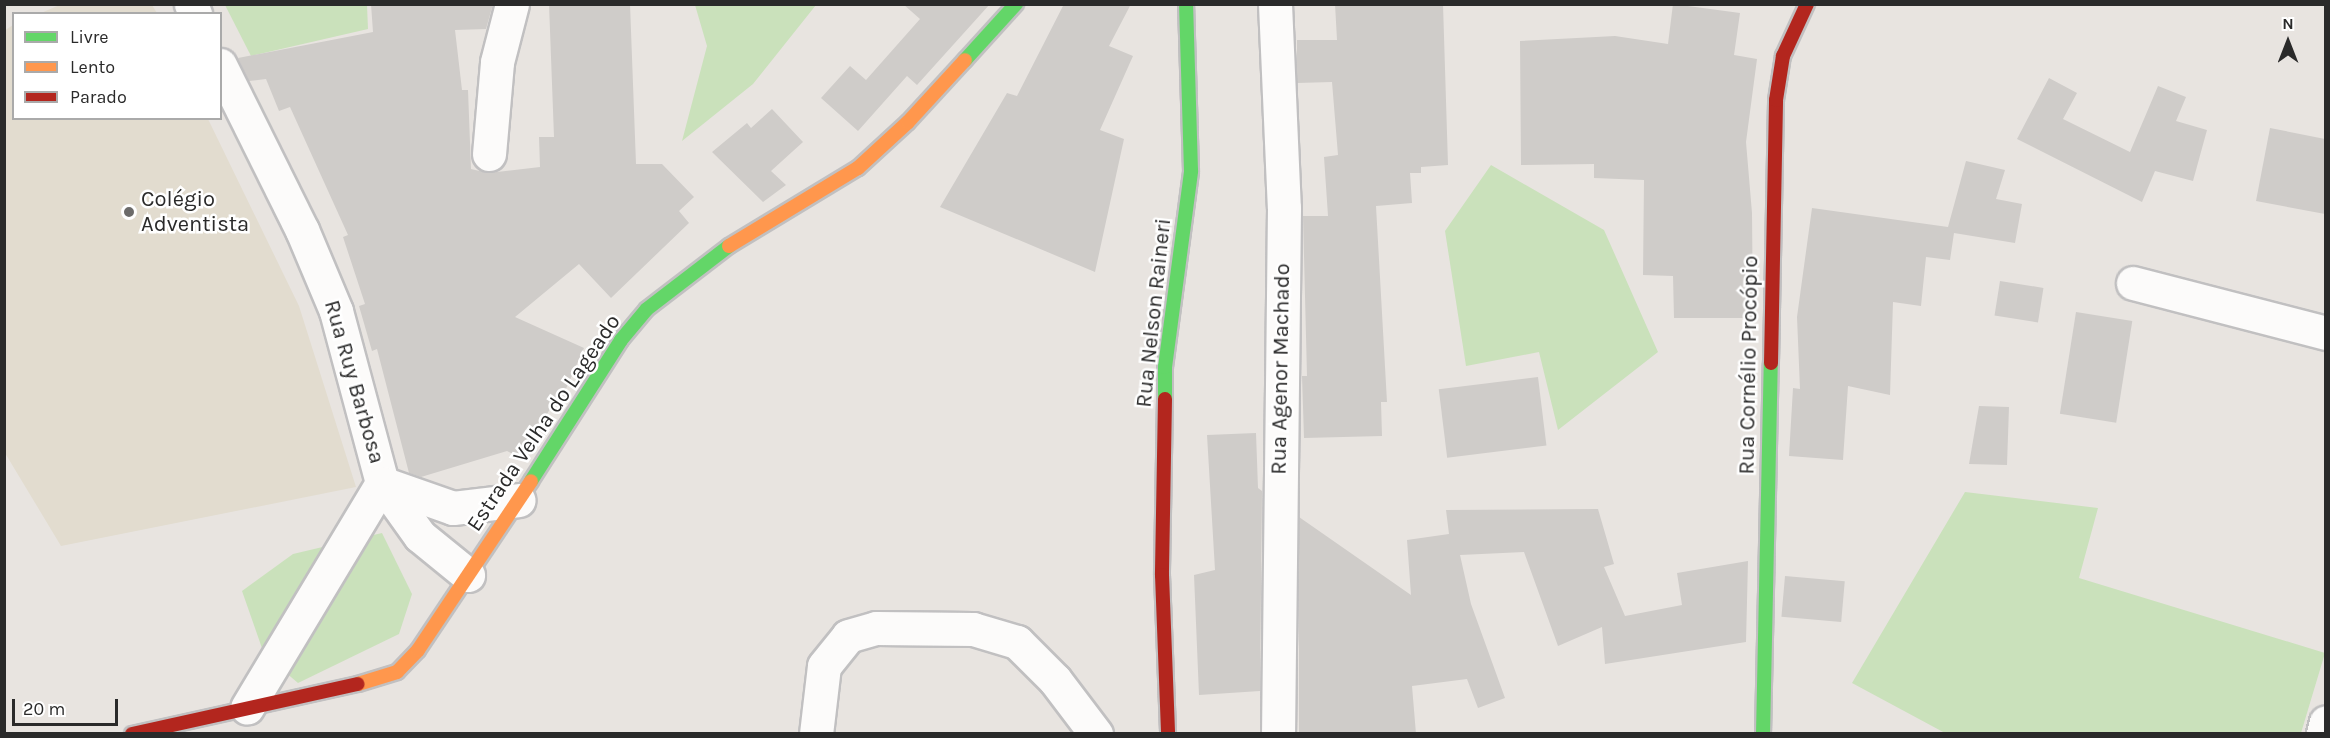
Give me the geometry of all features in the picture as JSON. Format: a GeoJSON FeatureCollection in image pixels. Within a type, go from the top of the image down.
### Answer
{"type":"FeatureCollection","features":[{"type":"Feature","properties":{"kind":"street"},"geometry":{"type":"LineString","coordinates":[[489,154],[497,62],[512,4]]}},
{"type":"Feature","properties":{"kind":"street","name":"Estrada Velha do Lageado"},"geometry":{"type":"LineString","coordinates":[[132,734],[253,698],[344,689],[397,672],[418,650],[519,500],[621,340],[647,309],[710,258],[858,168],[908,122],[1016,4]]}},
{"type":"Feature","properties":{"kind":"street","name":"Rua Nelson Raineri"},"geometry":{"type":"LineString","coordinates":[[1168,734],[1162,574],[1165,367],[1191,171],[1186,4]]}},
{"type":"Feature","properties":{"kind":"street","name":"Rua Agenor Machado"},"geometry":{"type":"LineString","coordinates":[[1275,4],[1284,208],[1278,734]]}},
{"type":"Feature","properties":{"kind":"street","name":"Rua Cornélio Procópio"},"geometry":{"type":"LineString","coordinates":[[1763,734],[1776,100],[1783,56],[1807,4]]}},
{"type":"Feature","properties":{"kind":"street","name":"Rua Ruy Barbosa"},"geometry":{"type":"LineString","coordinates":[[222,69],[302,230],[336,311],[382,483],[253,698]]}},
{"type":"Feature","properties":{"kind":"street"},"geometry":{"type":"LineString","coordinates":[[2133,283],[2325,333]]}},
{"type":"Feature","properties":{"kind":"street"},"geometry":{"type":"LineString","coordinates":[[382,483],[453,508],[519,500]]}},
{"type":"Feature","properties":{"kind":"street"},"geometry":{"type":"LineString","coordinates":[[382,483],[420,536],[468,574]]}},
{"type":"Feature","properties":{"kind":"street"},"geometry":{"type":"LineString","coordinates":[[816,734],[824,666],[848,636],[876,628],[973,629],[1017,642],[1054,680],[1096,734]]}},
{"type":"Feature","properties":{"kind":"street"},"geometry":{"type":"LineString","coordinates":[[2323,734],[2325,722]]}},
{"type":"Feature","properties":{"kind":"shaded area"},"geometry":{"type":"Polygon","coordinates":[[[62,4],[152,5],[156,12],[43,12],[62,4]]]}},
{"type":"Feature","properties":{"kind":"shaded area","name":"Colégio Adventista"},"geometry":{"type":"Polygon","coordinates":[[[12,26],[12,120],[208,120],[299,306],[356,487],[61,546],[5,453],[4,31],[12,26]]]}},
{"type":"Feature","properties":{"kind":"green space"},"geometry":{"type":"Polygon","coordinates":[[[225,5],[367,5],[368,29],[251,56],[225,5]]]}},
{"type":"Feature","properties":{"kind":"green space"},"geometry":{"type":"Polygon","coordinates":[[[695,5],[816,5],[753,84],[682,141],[707,46],[695,5]]]}},
{"type":"Feature","properties":{"kind":"green space"},"geometry":{"type":"Polygon","coordinates":[[[1491,165],[1604,230],[1658,352],[1558,430],[1539,352],[1466,366],[1445,231],[1491,165]]]}},
{"type":"Feature","properties":{"kind":"green space"},"geometry":{"type":"Polygon","coordinates":[[[1965,492],[2098,508],[2079,578],[2325,653],[2301,733],[1945,733],[1852,683],[1965,492]]]}},
{"type":"Feature","properties":{"kind":"green space"},"geometry":{"type":"Polygon","coordinates":[[[382,533],[412,594],[399,634],[298,683],[264,654],[242,591],[293,554],[382,533]]]}},
{"type":"Feature","properties":{"kind":"building"},"geometry":{"type":"Polygon","coordinates":[[[371,4],[493,4],[486,29],[455,30],[462,90],[468,90],[471,169],[488,173],[540,167],[539,137],[554,137],[549,4],[630,4],[636,164],[662,164],[694,197],[679,211],[689,223],[611,298],[579,264],[515,317],[584,348],[565,391],[561,389],[522,459],[507,451],[421,477],[409,473],[377,349],[372,351],[359,306],[365,304],[343,237],[348,235],[290,107],[279,111],[266,79],[249,81],[238,58],[373,32],[371,4]]]}},
{"type":"Feature","properties":{"kind":"building"},"geometry":{"type":"Polygon","coordinates":[[[903,4],[990,4],[917,85],[907,76],[858,131],[821,98],[850,66],[866,80],[920,19],[903,4]]]}},
{"type":"Feature","properties":{"kind":"building"},"geometry":{"type":"Polygon","coordinates":[[[1064,4],[1131,4],[1109,46],[1133,56],[1100,130],[1124,139],[1095,272],[940,207],[1007,93],[1017,96],[1064,4]]]}},
{"type":"Feature","properties":{"kind":"building"},"geometry":{"type":"Polygon","coordinates":[[[1335,4],[1443,4],[1448,165],[1421,167],[1421,173],[1410,173],[1412,203],[1376,206],[1387,402],[1381,402],[1382,436],[1304,438],[1302,376],[1307,376],[1303,216],[1328,216],[1324,157],[1338,155],[1332,82],[1297,83],[1297,40],[1337,40],[1335,4]]]}},
{"type":"Feature","properties":{"kind":"building"},"geometry":{"type":"Polygon","coordinates":[[[1673,4],[1740,13],[1734,55],[1757,59],[1746,142],[1752,213],[1753,318],[1674,318],[1673,276],[1643,275],[1644,180],[1594,178],[1594,164],[1521,165],[1520,41],[1615,36],[1668,44],[1673,4]]]}},
{"type":"Feature","properties":{"kind":"building"},"geometry":{"type":"Polygon","coordinates":[[[2049,78],[2077,93],[2063,119],[2130,152],[2158,86],[2186,97],[2176,121],[2207,130],[2193,181],[2155,171],[2142,202],[2017,139],[2049,78]]]}},
{"type":"Feature","properties":{"kind":"building"},"geometry":{"type":"Polygon","coordinates":[[[772,109],[803,142],[771,171],[786,185],[763,202],[712,152],[747,123],[751,128],[772,109]]]}},
{"type":"Feature","properties":{"kind":"building"},"geometry":{"type":"Polygon","coordinates":[[[2270,128],[2325,139],[2325,214],[2256,201],[2270,128]]]}},
{"type":"Feature","properties":{"kind":"building"},"geometry":{"type":"Polygon","coordinates":[[[1966,161],[2005,170],[1996,199],[2022,204],[2015,243],[1954,233],[1950,260],[1926,257],[1921,306],[1893,302],[1890,395],[1848,386],[1843,460],[1789,456],[1793,388],[1800,389],[1797,317],[1812,208],[1948,227],[1966,161]]]}},
{"type":"Feature","properties":{"kind":"building"},"geometry":{"type":"Polygon","coordinates":[[[2000,281],[2043,288],[2038,322],[1995,316],[2000,281]]]}},
{"type":"Feature","properties":{"kind":"building"},"geometry":{"type":"Polygon","coordinates":[[[2076,312],[2132,321],[2116,423],[2060,414],[2076,312]]]}},
{"type":"Feature","properties":{"kind":"building"},"geometry":{"type":"Polygon","coordinates":[[[1538,377],[1546,445],[1447,458],[1439,389],[1538,377]]]}},
{"type":"Feature","properties":{"kind":"building"},"geometry":{"type":"Polygon","coordinates":[[[1979,406],[2009,407],[2007,465],[1969,464],[1979,406]]]}},
{"type":"Feature","properties":{"kind":"building"},"geometry":{"type":"Polygon","coordinates":[[[1256,433],[1258,488],[1262,491],[1260,691],[1199,695],[1194,575],[1215,570],[1207,435],[1256,433]]]}},
{"type":"Feature","properties":{"kind":"building"},"geometry":{"type":"Polygon","coordinates":[[[1598,509],[1614,564],[1604,567],[1625,616],[1682,605],[1677,573],[1748,561],[1746,642],[1605,664],[1602,627],[1558,646],[1524,552],[1460,555],[1471,604],[1505,698],[1478,708],[1467,679],[1412,686],[1416,734],[1299,734],[1299,517],[1411,595],[1407,540],[1449,534],[1446,510],[1598,509]]]}},
{"type":"Feature","properties":{"kind":"building"},"geometry":{"type":"Polygon","coordinates":[[[1785,576],[1845,581],[1841,622],[1781,617],[1785,576]]]}},
{"type":"Feature","properties":{"kind":"traffic: fast"},"geometry":{"type":"LineString","coordinates":[[965,60],[1016,4]]}},
{"type":"Feature","properties":{"kind":"traffic: fast"},"geometry":{"type":"LineString","coordinates":[[1165,399],[1165,367],[1191,171],[1186,4]]}},
{"type":"Feature","properties":{"kind":"traffic: fast"},"geometry":{"type":"LineString","coordinates":[[531,481],[621,340],[647,309],[729,246]]}},
{"type":"Feature","properties":{"kind":"traffic: fast"},"geometry":{"type":"LineString","coordinates":[[1763,734],[1771,363]]}},
{"type":"Feature","properties":{"kind":"traffic: slow"},"geometry":{"type":"LineString","coordinates":[[729,246],[858,168],[908,122],[965,60]]}},
{"type":"Feature","properties":{"kind":"traffic: slow"},"geometry":{"type":"LineString","coordinates":[[358,684],[397,672],[418,650],[531,481]]}},
{"type":"Feature","properties":{"kind":"traffic: jam"},"geometry":{"type":"LineString","coordinates":[[1771,363],[1776,100],[1783,56],[1807,4]]}},
{"type":"Feature","properties":{"kind":"traffic: jam"},"geometry":{"type":"LineString","coordinates":[[1165,399],[1162,575],[1168,734]]}},
{"type":"Feature","properties":{"kind":"traffic: jam"},"geometry":{"type":"LineString","coordinates":[[132,734],[358,684]]}},
{"type":"Feature","properties":{"kind":"place","name":"Colégio Adventista"},"geometry":{"type":"Point","coordinates":[129,212]}}]}
